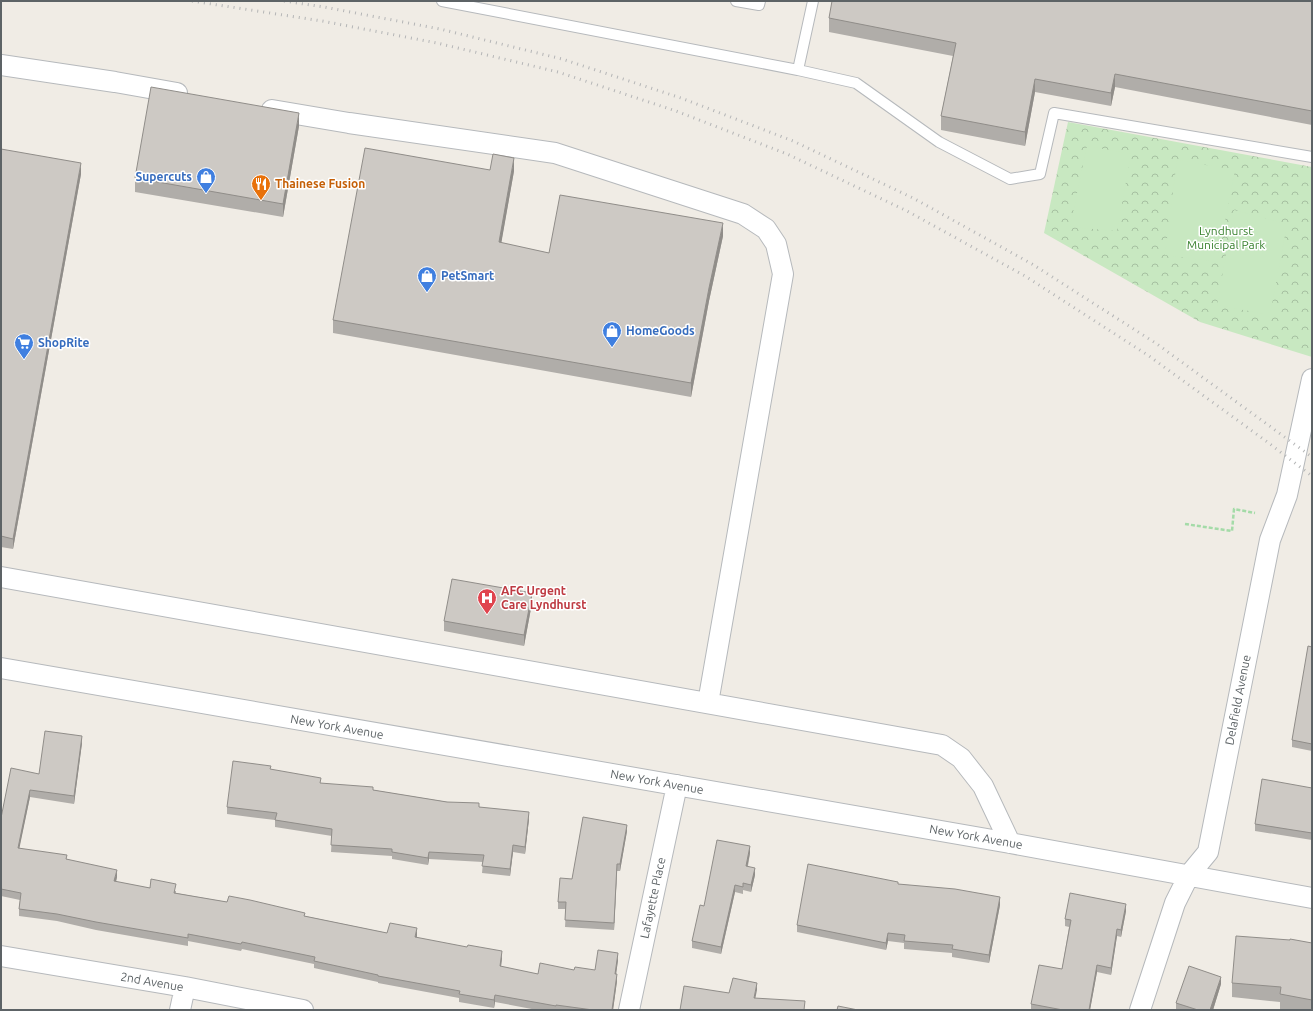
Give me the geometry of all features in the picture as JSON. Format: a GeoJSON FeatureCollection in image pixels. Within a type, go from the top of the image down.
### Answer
{"type":"FeatureCollection","features":[{"type":"Feature","properties":{"kind":"street"},"geometry":{"type":"LineString","coordinates":[[1,65],[118,82],[195,96]]}},
{"type":"Feature","properties":{"kind":"street"},"geometry":{"type":"LineString","coordinates":[[256,107],[354,124],[555,153],[743,214],[766,229],[776,244],[783,274],[708,703]]}},
{"type":"Feature","properties":{"kind":"street","name":"Delafield Avenue"},"geometry":{"type":"LineString","coordinates":[[1140,1010],[1175,903],[1189,875],[1208,852],[1270,540],[1287,494],[1312,379]]}},
{"type":"Feature","properties":{"kind":"street"},"geometry":{"type":"LineString","coordinates":[[1,577],[942,745],[961,758],[983,786],[1010,843]]}},
{"type":"Feature","properties":{"kind":"street","name":"New York Avenue"},"geometry":{"type":"LineString","coordinates":[[1,668],[1010,843],[1312,898]]}},
{"type":"Feature","properties":{"kind":"street","name":"Lafayette Place"},"geometry":{"type":"LineString","coordinates":[[629,1010],[677,785]]}},
{"type":"Feature","properties":{"kind":"street","name":"2nd Avenue"},"geometry":{"type":"LineString","coordinates":[[1,956],[185,987],[303,1010]]}},
{"type":"Feature","properties":{"kind":"street"},"geometry":{"type":"LineString","coordinates":[[180,1010],[185,987]]}},
{"type":"Feature","properties":{"kind":"lane"},"geometry":{"type":"LineString","coordinates":[[442,1],[798,70],[856,83],[939,142],[1010,179],[1040,174],[1054,113],[1312,157]]}},
{"type":"Feature","properties":{"kind":"lane"},"geometry":{"type":"LineString","coordinates":[[736,1],[759,5],[760,1]]}},
{"type":"Feature","properties":{"kind":"lane"},"geometry":{"type":"LineString","coordinates":[[798,70],[813,1]]}},
{"type":"Feature","properties":{"kind":"path"},"geometry":{"type":"LineString","coordinates":[[1185,524],[1232,531],[1234,509],[1255,513]]}},
{"type":"Feature","properties":{"kind":"green space","name":"Lyndhurst Municipal Park"},"geometry":{"type":"Polygon","coordinates":[[[1068,122],[1312,167],[1312,357],[1200,322],[1044,233],[1068,122]]]}},
{"type":"Feature","properties":{"kind":"green space"},"geometry":{"type":"Polygon","coordinates":[[[1087,146],[1131,154],[1117,231],[1070,227],[1087,146]]]}},
{"type":"Feature","properties":{"kind":"green space"},"geometry":{"type":"Polygon","coordinates":[[[1177,160],[1235,170],[1217,262],[1165,255],[1177,160]]]}},
{"type":"Feature","properties":{"kind":"green space"},"geometry":{"type":"Polygon","coordinates":[[[1234,210],[1287,224],[1270,315],[1217,305],[1234,210]]]}},
{"type":"Feature","properties":{"kind":"building"},"geometry":{"type":"Polygon","coordinates":[[[832,1],[1312,1],[1312,111],[1115,74],[1111,93],[1035,79],[1025,132],[941,116],[956,43],[829,18],[832,1]]]}},
{"type":"Feature","properties":{"kind":"building"},"geometry":{"type":"Polygon","coordinates":[[[151,87],[299,113],[283,204],[135,178],[151,87]]]}},
{"type":"Feature","properties":{"kind":"building"},"geometry":{"type":"Polygon","coordinates":[[[365,148],[490,170],[493,154],[514,158],[499,242],[549,253],[560,195],[723,223],[691,383],[333,320],[365,148]]]}},
{"type":"Feature","properties":{"kind":"building","name":"ShopRite"},"geometry":{"type":"Polygon","coordinates":[[[1,149],[81,163],[13,539],[1,536],[1,149]]]}},
{"type":"Feature","properties":{"kind":"building"},"geometry":{"type":"Polygon","coordinates":[[[452,579],[532,593],[524,635],[444,621],[452,579]]]}},
{"type":"Feature","properties":{"kind":"building"},"geometry":{"type":"Polygon","coordinates":[[[1308,646],[1312,647],[1312,744],[1292,740],[1308,646]]]}},
{"type":"Feature","properties":{"kind":"building"},"geometry":{"type":"Polygon","coordinates":[[[45,731],[82,736],[74,796],[30,790],[18,848],[67,855],[66,859],[117,870],[114,881],[150,888],[151,879],[176,884],[174,893],[227,902],[229,896],[305,913],[304,916],[387,933],[390,923],[417,928],[415,937],[467,947],[468,945],[502,951],[500,966],[538,974],[540,963],[574,970],[575,967],[595,970],[598,950],[618,953],[615,974],[617,974],[612,1010],[593,1010],[556,1006],[495,995],[494,1000],[459,994],[460,991],[378,976],[314,961],[315,957],[242,942],[241,944],[188,934],[188,938],[57,914],[19,909],[21,893],[1,889],[1,818],[11,768],[39,774],[45,731]]]}},
{"type":"Feature","properties":{"kind":"building"},"geometry":{"type":"Polygon","coordinates":[[[233,761],[271,766],[270,769],[321,778],[320,783],[373,787],[373,790],[447,802],[479,803],[479,807],[529,812],[525,847],[513,845],[510,869],[482,866],[484,855],[429,852],[428,858],[392,852],[392,849],[331,845],[332,829],[275,820],[277,813],[227,807],[233,761]]]}},
{"type":"Feature","properties":{"kind":"building"},"geometry":{"type":"Polygon","coordinates":[[[1262,779],[1312,788],[1312,833],[1255,824],[1262,779]]]}},
{"type":"Feature","properties":{"kind":"building"},"geometry":{"type":"Polygon","coordinates":[[[583,817],[627,825],[620,864],[617,864],[614,923],[565,920],[566,902],[558,902],[560,878],[572,879],[583,817]]]}},
{"type":"Feature","properties":{"kind":"building"},"geometry":{"type":"Polygon","coordinates":[[[717,840],[750,846],[746,866],[755,868],[751,885],[743,883],[743,887],[735,885],[721,947],[692,941],[700,905],[704,906],[717,840]]]}},
{"type":"Feature","properties":{"kind":"building"},"geometry":{"type":"Polygon","coordinates":[[[808,864],[898,882],[898,884],[955,889],[1000,897],[989,955],[952,949],[953,945],[904,941],[905,935],[888,933],[886,943],[797,925],[808,864]]]}},
{"type":"Feature","properties":{"kind":"building"},"geometry":{"type":"Polygon","coordinates":[[[1070,893],[1126,904],[1121,930],[1117,929],[1111,968],[1097,965],[1089,1010],[1063,1010],[1031,1004],[1039,965],[1062,969],[1071,920],[1065,919],[1070,893]]]}},
{"type":"Feature","properties":{"kind":"building"},"geometry":{"type":"Polygon","coordinates":[[[1236,936],[1290,939],[1312,943],[1312,1000],[1280,994],[1281,987],[1232,983],[1236,936]]]}},
{"type":"Feature","properties":{"kind":"building"},"geometry":{"type":"Polygon","coordinates":[[[1189,966],[1221,977],[1210,1010],[1198,1010],[1176,1003],[1189,966]]]}},
{"type":"Feature","properties":{"kind":"building"},"geometry":{"type":"Polygon","coordinates":[[[733,978],[757,983],[754,998],[805,1001],[804,1010],[680,1010],[684,986],[729,993],[733,978]]]}},
{"type":"Feature","properties":{"kind":"building"},"geometry":{"type":"Polygon","coordinates":[[[838,1006],[858,1010],[837,1010],[838,1006]]]}},
{"type":"Feature","properties":{"kind":"railway"},"geometry":{"type":"LineString","coordinates":[[192,1],[322,21],[437,43],[558,72],[676,111],[787,154],[907,211],[1025,276],[1149,356],[1312,476]]}},
{"type":"Feature","properties":{"kind":"railway"},"geometry":{"type":"LineString","coordinates":[[284,1],[440,29],[562,59],[681,98],[793,141],[913,198],[1032,264],[1157,344],[1312,457]]}},
{"type":"Feature","properties":{"kind":"place","name":"Supercuts"},"geometry":{"type":"Point","coordinates":[206,194]}},
{"type":"Feature","properties":{"kind":"place","name":"Thainese Fusion"},"geometry":{"type":"Point","coordinates":[261,201]}},
{"type":"Feature","properties":{"kind":"place","name":"PetSmart"},"geometry":{"type":"Point","coordinates":[427,293]}},
{"type":"Feature","properties":{"kind":"place","name":"HomeGoods"},"geometry":{"type":"Point","coordinates":[612,348]}},
{"type":"Feature","properties":{"kind":"place","name":"ShopRite"},"geometry":{"type":"Point","coordinates":[24,360]}},
{"type":"Feature","properties":{"kind":"place","name":"AFC Urgent Care Lyndhurst"},"geometry":{"type":"Point","coordinates":[487,615]}}]}
